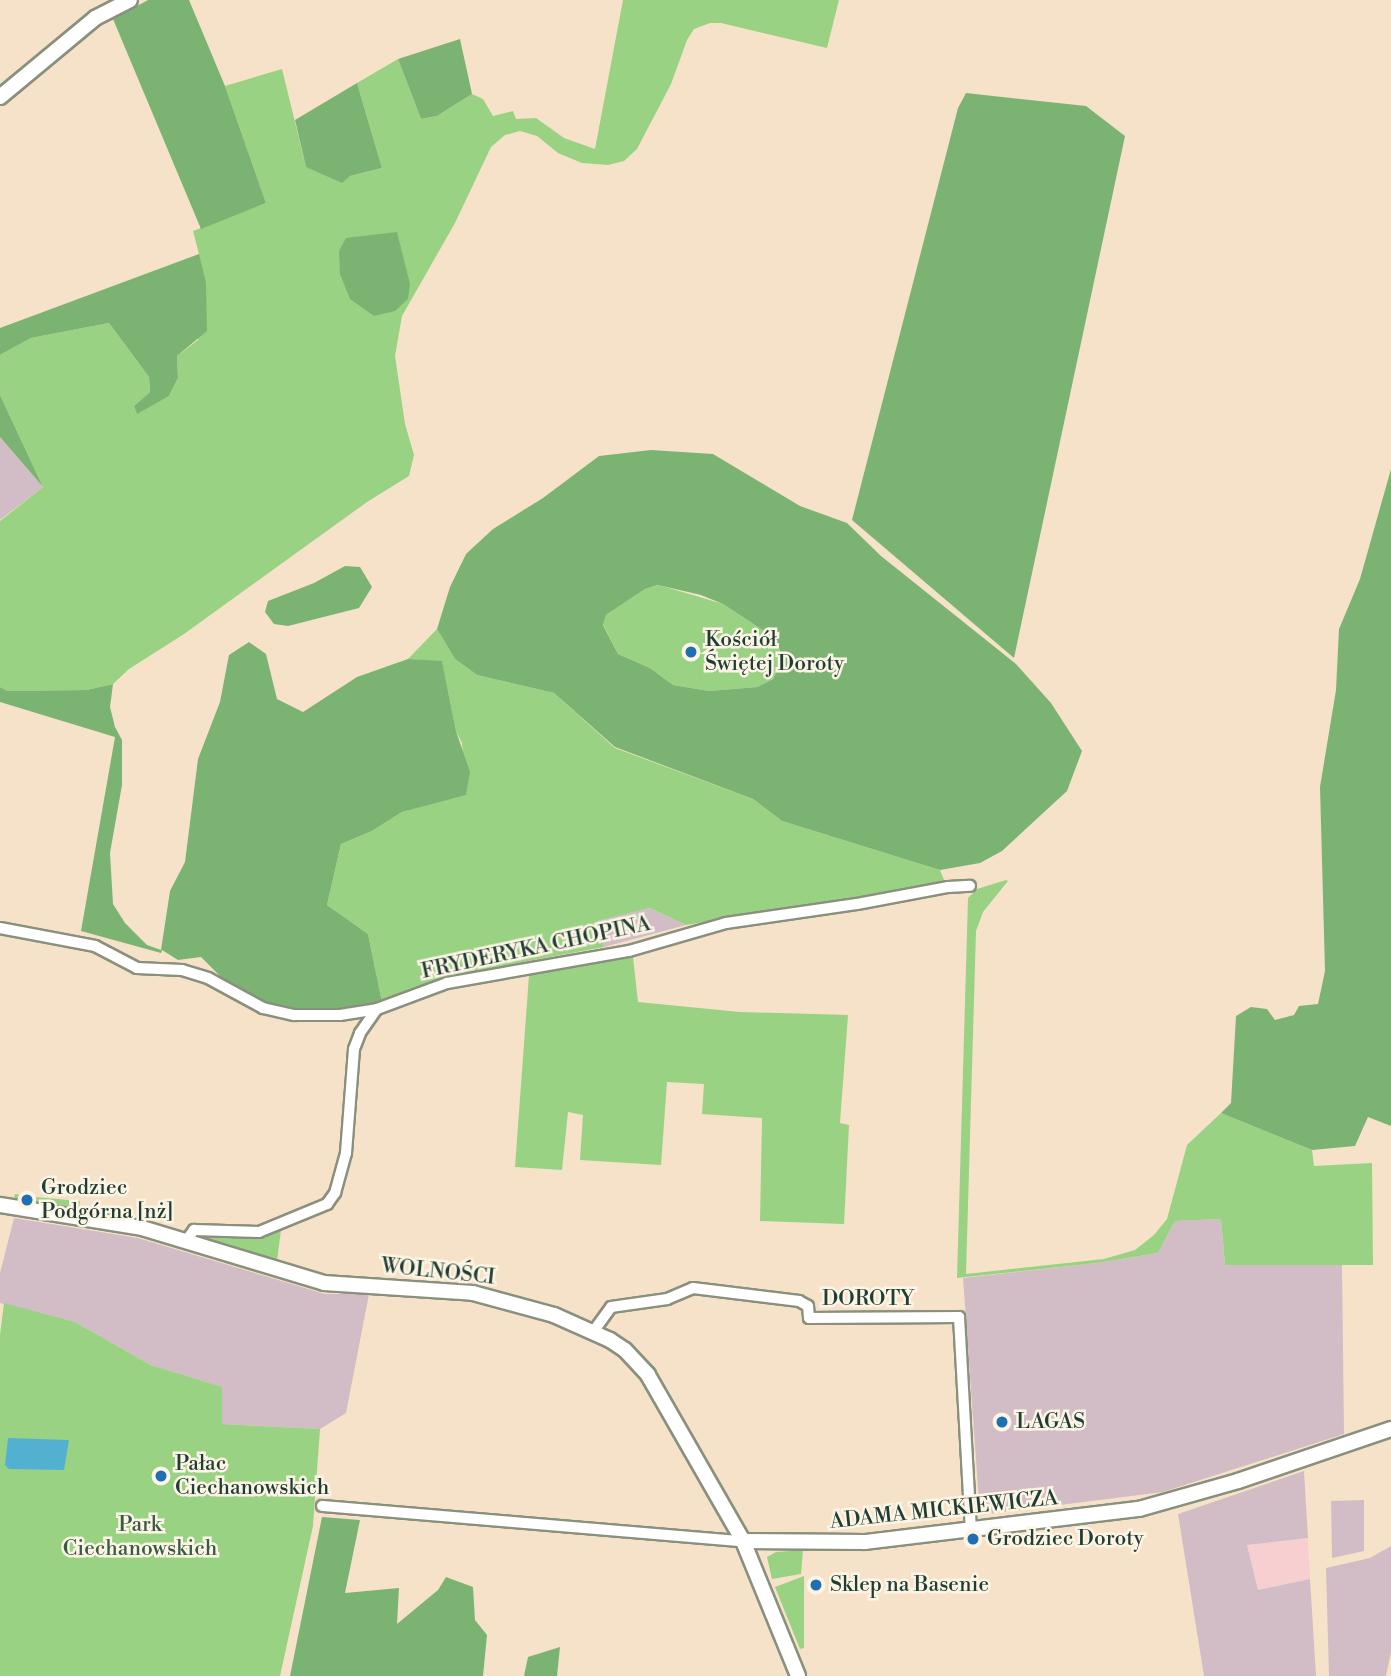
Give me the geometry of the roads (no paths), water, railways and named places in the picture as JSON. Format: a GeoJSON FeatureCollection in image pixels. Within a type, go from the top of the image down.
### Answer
{"type":"FeatureCollection","features":[{"type":"Feature","properties":{"kind":"street"},"geometry":{"type":"LineString","coordinates":[[0,97],[95,19],[130,0]]}},
{"type":"Feature","properties":{"kind":"street","name":"FRYDERYKA CHOPINA"},"geometry":{"type":"LineString","coordinates":[[0,928],[95,946],[137,968],[182,970],[208,978],[264,1008],[294,1014],[340,1015],[377,1009],[447,983],[629,951],[726,923],[857,904],[948,887],[970,886]]}},
{"type":"Feature","properties":{"kind":"street"},"geometry":{"type":"LineString","coordinates":[[186,1241],[194,1230],[259,1232],[327,1204],[335,1193],[346,1153],[354,1049],[360,1032],[377,1009]]}},
{"type":"Feature","properties":{"kind":"street","name":"WOLNOŚCI"},"geometry":{"type":"LineString","coordinates":[[0,1205],[130,1225],[324,1283],[444,1289],[501,1299],[555,1315],[625,1350],[648,1375],[743,1541],[798,1676]]}},
{"type":"Feature","properties":{"kind":"street","name":"DOROTY"},"geometry":{"type":"LineString","coordinates":[[593,1332],[611,1307],[667,1299],[693,1288],[799,1301],[808,1306],[809,1318],[959,1317],[971,1531]]}},
{"type":"Feature","properties":{"kind":"street","name":"ADAMA MICKIEWICZA"},"geometry":{"type":"LineString","coordinates":[[322,1506],[743,1541],[860,1542],[971,1531],[1139,1509],[1250,1478],[1391,1429]]}},
{"type":"Feature","properties":{"kind":"water"},"geometry":{"type":"Polygon","coordinates":[[[8,1438],[69,1440],[64,1470],[9,1469],[5,1465],[8,1438]]]}},
{"type":"Feature","properties":{"kind":"place","name":"Kościół Świętej Doroty"},"geometry":{"type":"Point","coordinates":[691,652]}},
{"type":"Feature","properties":{"kind":"place","name":"Grodziec Podgórna [nż]"},"geometry":{"type":"Point","coordinates":[27,1200]}},
{"type":"Feature","properties":{"kind":"place","name":"LAGAS"},"geometry":{"type":"Point","coordinates":[1002,1422]}},
{"type":"Feature","properties":{"kind":"place","name":"Pałac Ciechanowskich"},"geometry":{"type":"Point","coordinates":[161,1476]}},
{"type":"Feature","properties":{"kind":"place","name":"Grodziec Doroty"},"geometry":{"type":"Point","coordinates":[973,1539]}},
{"type":"Feature","properties":{"kind":"place","name":"Sklep na Basenie"},"geometry":{"type":"Point","coordinates":[816,1585]}},
{"type":"Feature","properties":{"kind":"park label","name":"Park Ciechanowskich"},"geometry":{"type":"Point","coordinates":[140,1537]}}]}
